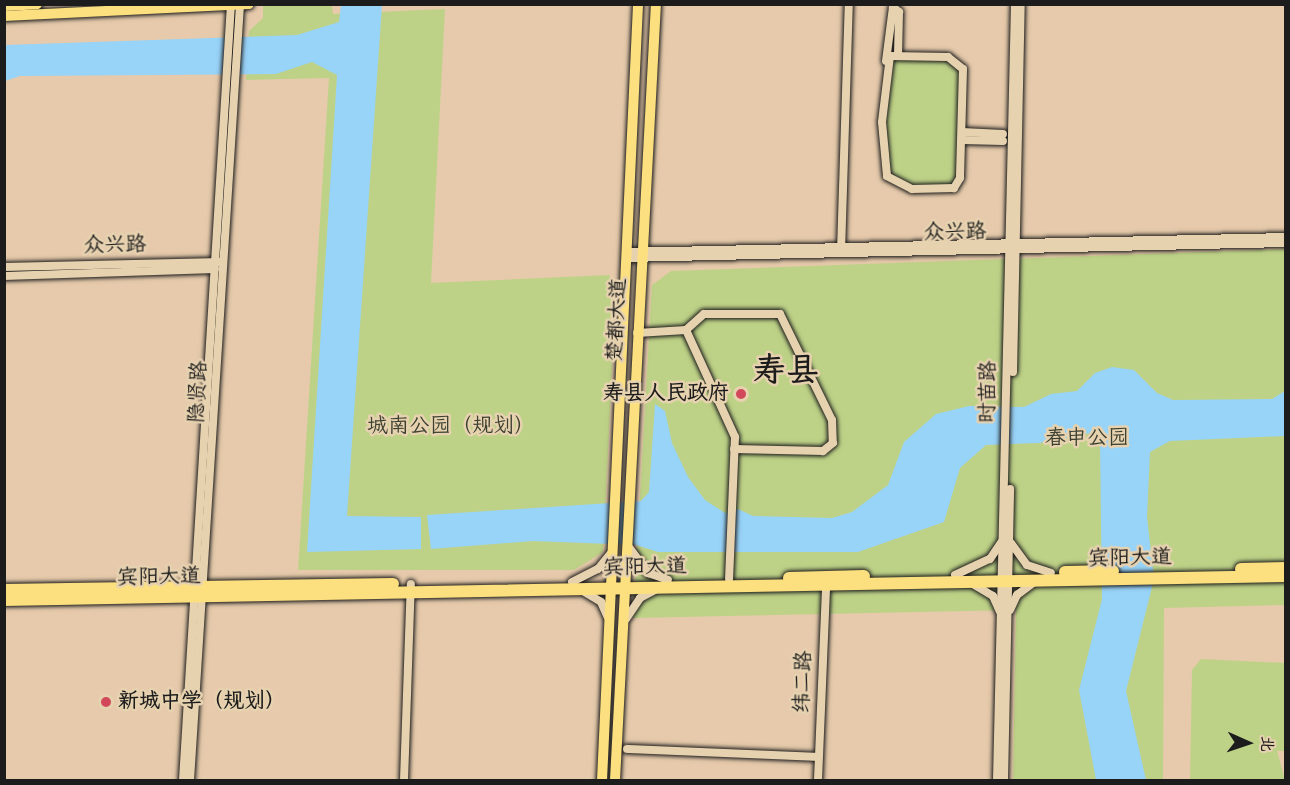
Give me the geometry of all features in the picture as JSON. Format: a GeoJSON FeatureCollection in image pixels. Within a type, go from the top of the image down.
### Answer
{"type":"FeatureCollection","features":[{"type":"Feature","properties":{"kind":"highway","name":"宾阳大道"},"geometry":{"type":"LineString","coordinates":[[4,600],[199,592],[611,585],[729,579],[1006,578],[1173,574],[1286,568]]}},
{"type":"Feature","properties":{"kind":"highway","name":"宾阳大道"},"geometry":{"type":"LineString","coordinates":[[1173,574],[1286,576]]}},
{"type":"Feature","properties":{"kind":"highway","name":"宾阳大道"},"geometry":{"type":"LineString","coordinates":[[667,583],[826,586],[957,578]]}},
{"type":"Feature","properties":{"kind":"highway","name":"宾阳大道"},"geometry":{"type":"LineString","coordinates":[[4,590],[199,592]]}},
{"type":"Feature","properties":{"kind":"main road"},"geometry":{"type":"LineString","coordinates":[[4,6],[37,4]]}},
{"type":"Feature","properties":{"kind":"main road"},"geometry":{"type":"LineString","coordinates":[[4,16],[249,4]]}},
{"type":"Feature","properties":{"kind":"main road","name":"楚都大道"},"geometry":{"type":"LineString","coordinates":[[602,780],[638,4]]}},
{"type":"Feature","properties":{"kind":"main road","name":"楚都大道"},"geometry":{"type":"LineString","coordinates":[[615,780],[622,747],[619,708],[640,258],[656,4]]}},
{"type":"Feature","properties":{"kind":"main road"},"geometry":{"type":"LineString","coordinates":[[605,707],[619,708]]}},
{"type":"Feature","properties":{"kind":"main road"},"geometry":{"type":"LineString","coordinates":[[604,744],[622,747]]}},
{"type":"Feature","properties":{"kind":"street"},"geometry":{"type":"LineString","coordinates":[[841,251],[849,4]]}},
{"type":"Feature","properties":{"kind":"street","name":"时苗路"},"geometry":{"type":"LineString","coordinates":[[1004,780],[1015,4]]}},
{"type":"Feature","properties":{"kind":"street","name":"时苗路"},"geometry":{"type":"LineString","coordinates":[[1011,246],[1021,4]]}},
{"type":"Feature","properties":{"kind":"street","name":"隐贤路"},"geometry":{"type":"LineString","coordinates":[[183,780],[226,262],[236,5]]}},
{"type":"Feature","properties":{"kind":"street","name":"隐贤路"},"geometry":{"type":"LineString","coordinates":[[190,780],[215,265],[236,5]]}},
{"type":"Feature","properties":{"kind":"street"},"geometry":{"type":"LineString","coordinates":[[886,62],[898,55],[960,63],[962,136],[960,178],[954,189],[912,189],[887,176],[882,122],[886,62],[892,7],[900,14],[898,55]]}},
{"type":"Feature","properties":{"kind":"street"},"geometry":{"type":"LineString","coordinates":[[962,136],[1003,137]]}},
{"type":"Feature","properties":{"kind":"street","name":"众兴路"},"geometry":{"type":"LineString","coordinates":[[626,255],[640,258],[1286,237]]}},
{"type":"Feature","properties":{"kind":"street","name":"众兴路"},"geometry":{"type":"LineString","coordinates":[[1011,246],[1286,243]]}},
{"type":"Feature","properties":{"kind":"street","name":"众兴路"},"geometry":{"type":"LineString","coordinates":[[626,255],[841,251]]}},
{"type":"Feature","properties":{"kind":"street","name":"众兴路"},"geometry":{"type":"LineString","coordinates":[[4,276],[215,265],[226,262]]}},
{"type":"Feature","properties":{"kind":"street","name":"众兴路"},"geometry":{"type":"LineString","coordinates":[[4,267],[215,265]]}},
{"type":"Feature","properties":{"kind":"street"},"geometry":{"type":"LineString","coordinates":[[637,333],[686,330],[704,314],[780,314],[832,420],[833,443],[823,451],[734,449]]}},
{"type":"Feature","properties":{"kind":"street"},"geometry":{"type":"LineString","coordinates":[[686,330],[735,437],[729,579]]}},
{"type":"Feature","properties":{"kind":"street"},"geometry":{"type":"LineString","coordinates":[[957,578],[990,559],[1007,535],[1019,559],[1050,577]]}},
{"type":"Feature","properties":{"kind":"street"},"geometry":{"type":"LineString","coordinates":[[628,545],[648,573],[667,583]]}},
{"type":"Feature","properties":{"kind":"street"},"geometry":{"type":"LineString","coordinates":[[609,627],[601,602],[572,586],[598,569],[613,547]]}},
{"type":"Feature","properties":{"kind":"street"},"geometry":{"type":"LineString","coordinates":[[1005,623],[1017,595],[1050,577]]}},
{"type":"Feature","properties":{"kind":"street"},"geometry":{"type":"LineString","coordinates":[[957,578],[993,596],[1005,623]]}},
{"type":"Feature","properties":{"kind":"street"},"geometry":{"type":"LineString","coordinates":[[623,626],[640,598],[667,583]]}},
{"type":"Feature","properties":{"kind":"street","name":"纬二路"},"geometry":{"type":"LineString","coordinates":[[818,780],[826,586]]}},
{"type":"Feature","properties":{"kind":"street"},"geometry":{"type":"LineString","coordinates":[[404,780],[411,588]]}},
{"type":"Feature","properties":{"kind":"street","name":"时苗路"},"geometry":{"type":"LineString","coordinates":[[997,780],[1005,623]]}},
{"type":"Feature","properties":{"kind":"street"},"geometry":{"type":"LineString","coordinates":[[622,747],[816,756]]}},
{"type":"Feature","properties":{"kind":"green space","name":"城南公园（规划）"},"geometry":{"type":"Polygon","coordinates":[[[263,5],[332,5],[333,14],[445,9],[431,283],[609,275],[616,288],[603,552],[574,570],[298,570],[329,78],[246,80],[249,31],[263,18],[263,5]]]}},
{"type":"Feature","properties":{"kind":"green space"},"geometry":{"type":"Polygon","coordinates":[[[892,57],[949,59],[961,68],[959,177],[954,187],[912,187],[888,174],[883,122],[892,57]]]}},
{"type":"Feature","properties":{"kind":"green space","name":"春申公园"},"geometry":{"type":"Polygon","coordinates":[[[1285,249],[1285,605],[1164,608],[1163,780],[1013,780],[1016,610],[633,618],[652,285],[671,271],[1285,249]]]}},
{"type":"Feature","properties":{"kind":"green space"},"geometry":{"type":"Polygon","coordinates":[[[1201,659],[1285,663],[1285,751],[1277,751],[1285,780],[1190,780],[1192,670],[1201,659]]]}},
{"type":"Feature","properties":{"kind":"water"},"geometry":{"type":"Polygon","coordinates":[[[341,5],[382,5],[347,516],[421,517],[421,549],[307,552],[337,75],[312,62],[276,74],[20,76],[5,81],[5,45],[297,35],[339,22],[341,5]]]}},
{"type":"Feature","properties":{"kind":"water"},"geometry":{"type":"Polygon","coordinates":[[[1112,367],[1134,370],[1157,393],[1173,400],[1272,399],[1285,391],[1285,436],[1170,441],[1150,452],[1147,517],[1154,579],[1126,691],[1146,780],[1096,780],[1079,690],[1102,599],[1100,444],[1090,433],[1039,443],[986,445],[960,468],[944,522],[858,552],[658,552],[636,545],[533,541],[431,549],[427,515],[641,501],[649,492],[655,404],[665,411],[672,443],[688,477],[705,500],[725,513],[738,509],[753,516],[832,518],[852,512],[888,485],[904,442],[936,414],[969,406],[1024,407],[1051,394],[1077,391],[1095,373],[1112,367]]]}},
{"type":"Feature","properties":{"kind":"place","name":"寿县人民政府"},"geometry":{"type":"Point","coordinates":[741,394]}},
{"type":"Feature","properties":{"kind":"place","name":"新城中学（规划）"},"geometry":{"type":"Point","coordinates":[106,702]}},
{"type":"Feature","properties":{"kind":"district","name":"寿县"},"geometry":{"type":"Point","coordinates":[786,372]}}]}
